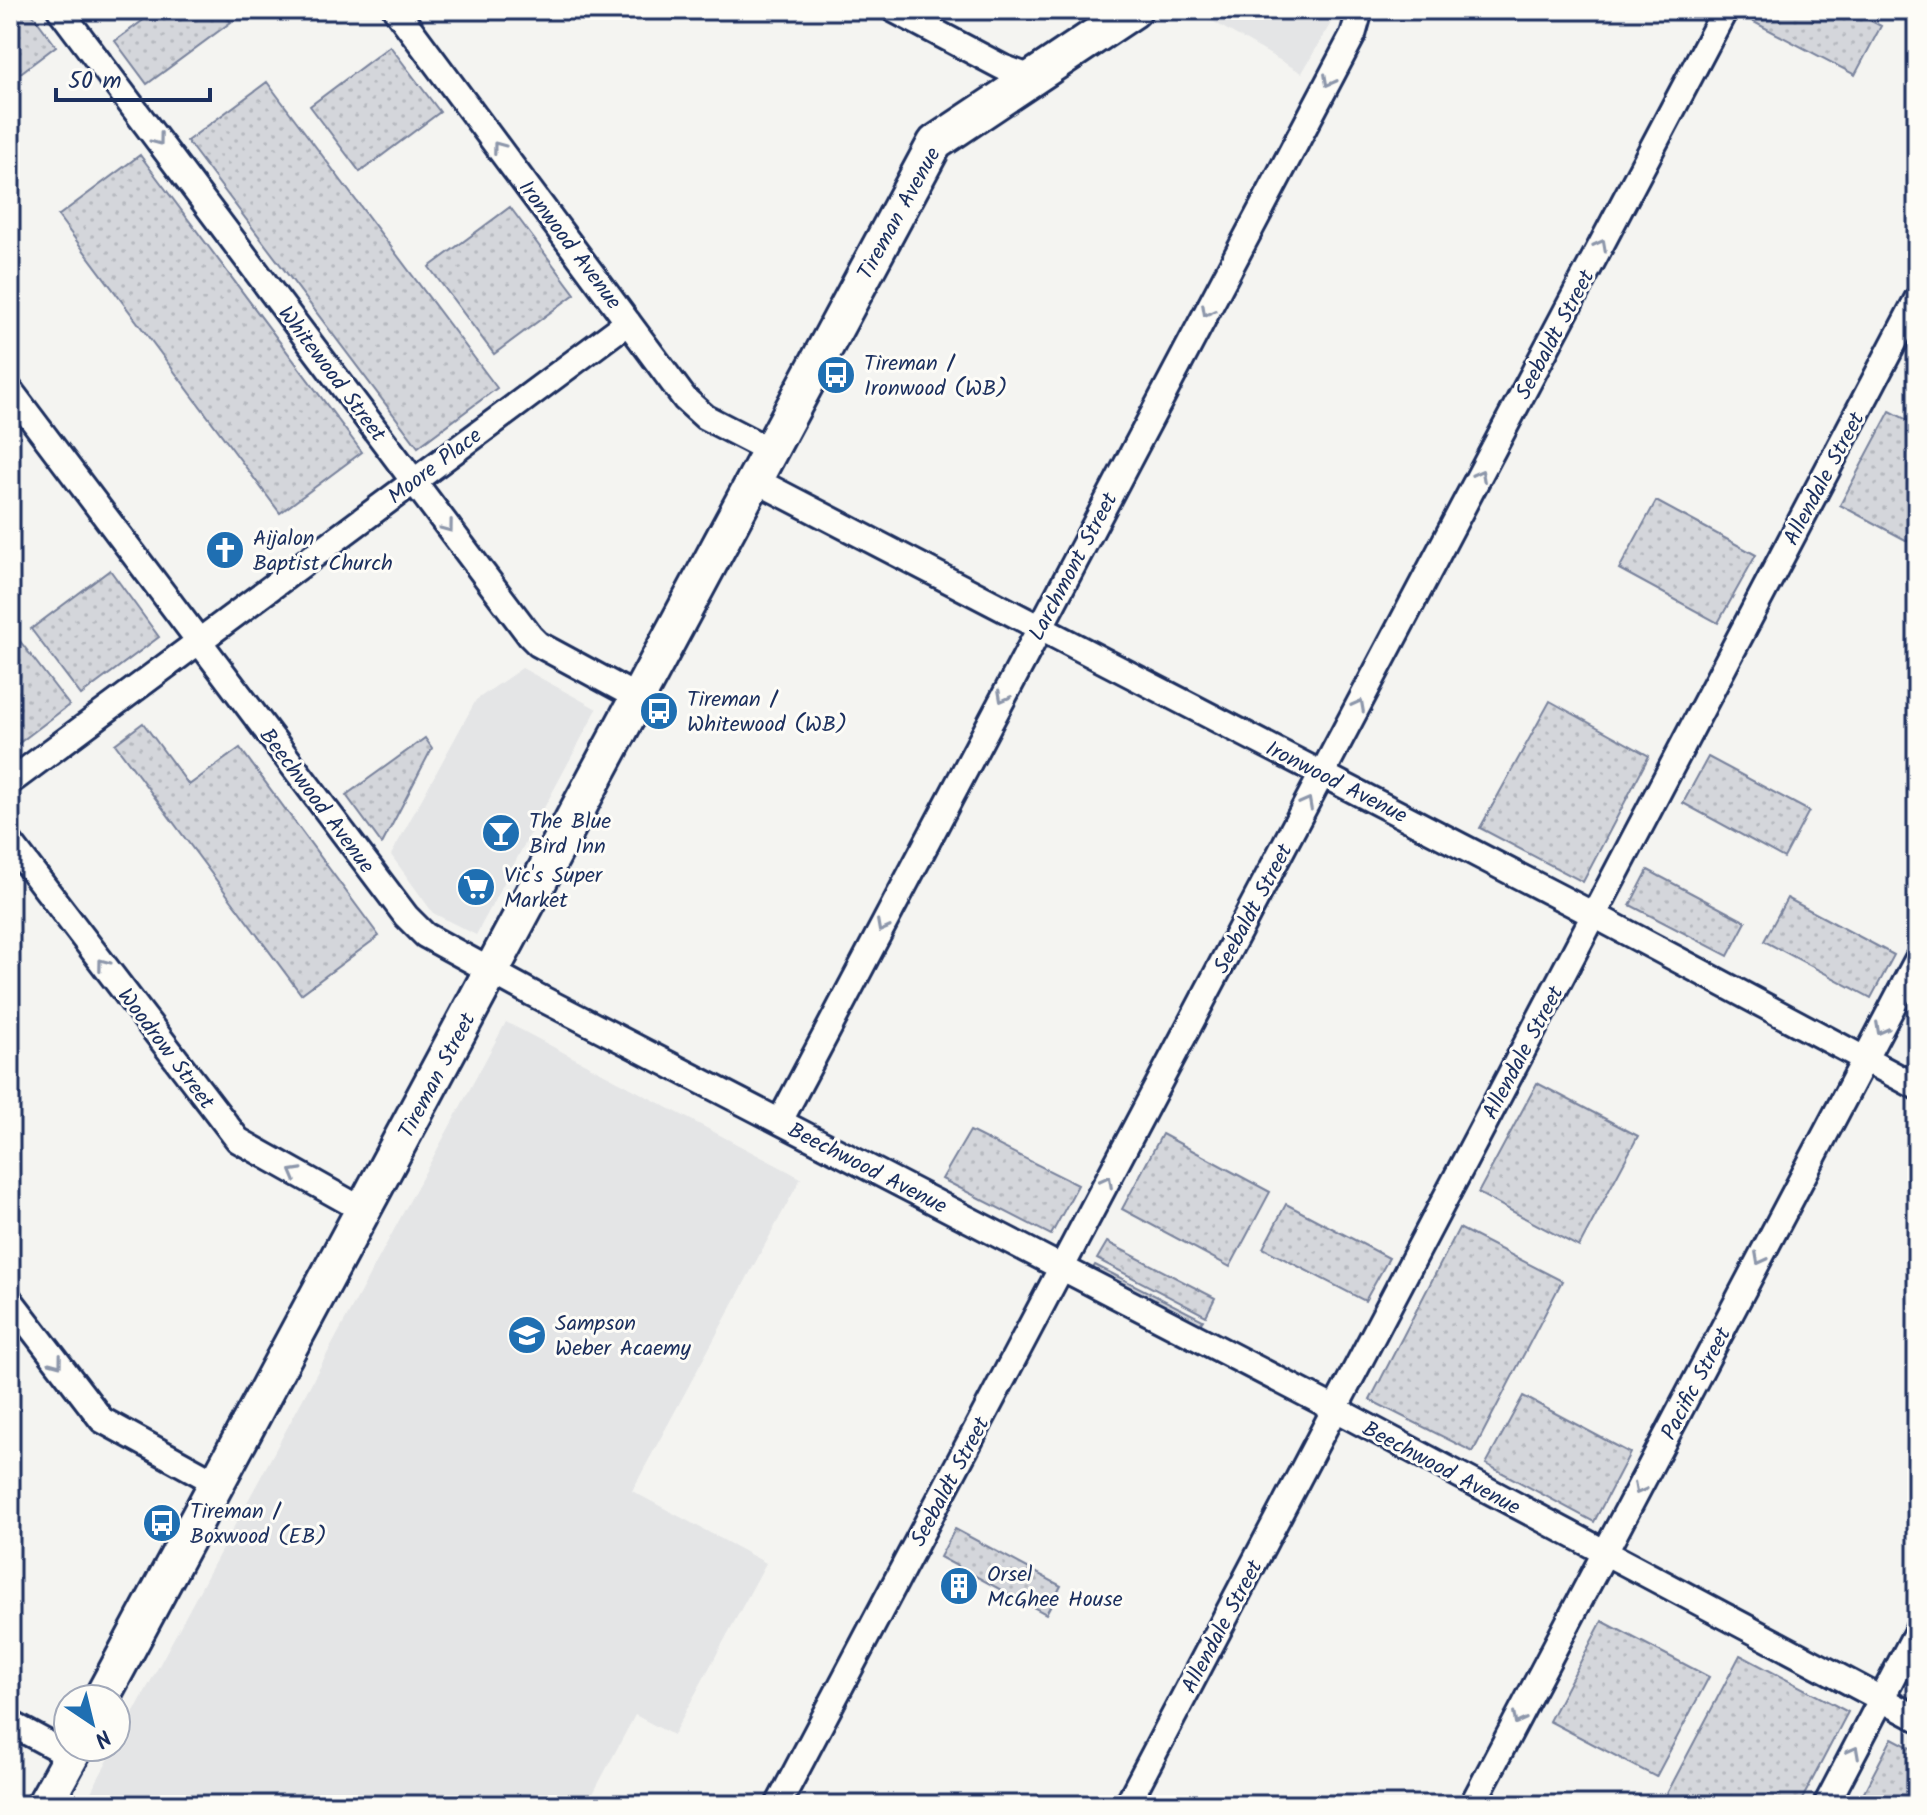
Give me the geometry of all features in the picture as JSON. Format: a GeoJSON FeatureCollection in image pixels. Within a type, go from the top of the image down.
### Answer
{"type":"FeatureCollection","features":[{"type":"Feature","properties":{"kind":"street","name":"Whitewood Street"},"geometry":{"type":"LineString","coordinates":[[60,10],[538,644],[638,698]]}},
{"type":"Feature","properties":{"kind":"street","name":"Ironwood Avenue"},"geometry":{"type":"LineString","coordinates":[[396,10],[696,411],[763,466],[1040,628],[1594,915],[1917,1087]]}},
{"type":"Feature","properties":{"kind":"street"},"geometry":{"type":"LineString","coordinates":[[894,10],[1002,67],[1032,78]]}},
{"type":"Feature","properties":{"kind":"street","name":"Tireman Avenue"},"geometry":{"type":"LineString","coordinates":[[763,466],[935,143],[1134,10]]}},
{"type":"Feature","properties":{"kind":"street","name":"Larchmont Street"},"geometry":{"type":"LineString","coordinates":[[780,1121],[1353,35],[1360,10]]}},
{"type":"Feature","properties":{"kind":"street","name":"Seebaldt Street"},"geometry":{"type":"LineString","coordinates":[[778,1805],[1725,10]]}},
{"type":"Feature","properties":{"kind":"street","name":"Allendale Street"},"geometry":{"type":"LineString","coordinates":[[1127,1805],[1917,299]]}},
{"type":"Feature","properties":{"kind":"street","name":"Moore Place"},"geometry":{"type":"LineString","coordinates":[[10,782],[628,322]]}},
{"type":"Feature","properties":{"kind":"street","name":"Beechwood Avenue"},"geometry":{"type":"LineString","coordinates":[[10,390],[406,916],[425,935],[1335,1409],[1917,1718]]}},
{"type":"Feature","properties":{"kind":"street","name":"Tireman Street"},"geometry":{"type":"LineString","coordinates":[[110,1683],[763,466]]}},
{"type":"Feature","properties":{"kind":"street","name":"Woodrow Street"},"geometry":{"type":"LineString","coordinates":[[10,842],[238,1140],[363,1210]]}},
{"type":"Feature","properties":{"kind":"street","name":"Pacific Street"},"geometry":{"type":"LineString","coordinates":[[1472,1805],[1917,960]]}},
{"type":"Feature","properties":{"kind":"street"},"geometry":{"type":"LineString","coordinates":[[10,1300],[102,1420],[217,1483]]}},
{"type":"Feature","properties":{"kind":"street"},"geometry":{"type":"LineString","coordinates":[[1826,1805],[1917,1631]]}},
{"type":"Feature","properties":{"kind":"street"},"geometry":{"type":"LineString","coordinates":[[10,1723],[52,1742]]}},
{"type":"Feature","properties":{"kind":"street"},"geometry":{"type":"LineString","coordinates":[[44,1805],[67,1763]]}},
{"type":"Feature","properties":{"kind":"shaded area"},"geometry":{"type":"Polygon","coordinates":[[[10,10],[29,10],[56,46],[10,81],[10,10]]]}},
{"type":"Feature","properties":{"kind":"shaded area"},"geometry":{"type":"Polygon","coordinates":[[[157,10],[221,10],[231,22],[147,84],[115,41],[157,10]]]}},
{"type":"Feature","properties":{"kind":"shaded area"},"geometry":{"type":"Polygon","coordinates":[[[1193,10],[1334,10],[1336,14],[1302,73],[1193,10]]]}},
{"type":"Feature","properties":{"kind":"shaded area"},"geometry":{"type":"Polygon","coordinates":[[[1756,10],[1850,10],[1881,26],[1855,75],[1750,20],[1756,10]]]}},
{"type":"Feature","properties":{"kind":"shaded area"},"geometry":{"type":"Polygon","coordinates":[[[390,46],[440,112],[360,172],[310,106],[390,46]]]}},
{"type":"Feature","properties":{"kind":"shaded area"},"geometry":{"type":"Polygon","coordinates":[[[267,82],[497,388],[418,447],[187,141],[267,82]]]}},
{"type":"Feature","properties":{"kind":"shaded area"},"geometry":{"type":"Polygon","coordinates":[[[140,155],[362,452],[280,513],[58,216],[140,155]]]}},
{"type":"Feature","properties":{"kind":"shaded area"},"geometry":{"type":"Polygon","coordinates":[[[510,207],[575,294],[494,354],[429,267],[510,207]]]}},
{"type":"Feature","properties":{"kind":"shaded area"},"geometry":{"type":"Polygon","coordinates":[[[1890,411],[1917,425],[1917,546],[1840,505],[1890,411]]]}},
{"type":"Feature","properties":{"kind":"shaded area"},"geometry":{"type":"Polygon","coordinates":[[[1656,501],[1756,555],[1718,623],[1619,569],[1656,501]]]}},
{"type":"Feature","properties":{"kind":"shaded area"},"geometry":{"type":"Polygon","coordinates":[[[110,570],[159,637],[81,695],[31,629],[110,570]]]}},
{"type":"Feature","properties":{"kind":"shaded area"},"geometry":{"type":"Polygon","coordinates":[[[10,628],[69,705],[10,750],[10,628]]]}},
{"type":"Feature","properties":{"kind":"shaded area"},"geometry":{"type":"Polygon","coordinates":[[[522,668],[597,709],[476,935],[433,913],[391,855],[476,700],[522,668]]]}},
{"type":"Feature","properties":{"kind":"shaded area"},"geometry":{"type":"Polygon","coordinates":[[[1550,701],[1649,756],[1583,882],[1480,828],[1550,701]]]}},
{"type":"Feature","properties":{"kind":"shaded area"},"geometry":{"type":"Polygon","coordinates":[[[143,723],[189,785],[240,748],[379,936],[301,994],[115,744],[143,723]]]}},
{"type":"Feature","properties":{"kind":"shaded area"},"geometry":{"type":"Polygon","coordinates":[[[425,738],[432,748],[382,844],[346,795],[425,738]]]}},
{"type":"Feature","properties":{"kind":"shaded area"},"geometry":{"type":"Polygon","coordinates":[[[1708,757],[1809,811],[1784,858],[1683,803],[1708,757]]]}},
{"type":"Feature","properties":{"kind":"shaded area"},"geometry":{"type":"Polygon","coordinates":[[[1648,870],[1746,922],[1728,956],[1630,905],[1648,870]]]}},
{"type":"Feature","properties":{"kind":"shaded area"},"geometry":{"type":"Polygon","coordinates":[[[1787,898],[1894,955],[1871,998],[1764,941],[1787,898]]]}},
{"type":"Feature","properties":{"kind":"shaded area","name":"Sampson Weber Acaemy"},"geometry":{"type":"Polygon","coordinates":[[[506,1022],[801,1178],[632,1491],[766,1563],[673,1735],[635,1715],[587,1805],[85,1803],[107,1763],[132,1763],[132,1716],[506,1022]]]}},
{"type":"Feature","properties":{"kind":"shaded area"},"geometry":{"type":"Polygon","coordinates":[[[1537,1083],[1638,1136],[1579,1247],[1478,1193],[1537,1083]]]}},
{"type":"Feature","properties":{"kind":"shaded area"},"geometry":{"type":"Polygon","coordinates":[[[970,1131],[1078,1185],[1051,1235],[942,1179],[970,1131]]]}},
{"type":"Feature","properties":{"kind":"shaded area"},"geometry":{"type":"Polygon","coordinates":[[[1162,1134],[1270,1192],[1230,1267],[1122,1209],[1162,1134]]]}},
{"type":"Feature","properties":{"kind":"shaded area"},"geometry":{"type":"Polygon","coordinates":[[[1286,1204],[1389,1258],[1365,1301],[1263,1248],[1286,1204]]]}},
{"type":"Feature","properties":{"kind":"shaded area"},"geometry":{"type":"Polygon","coordinates":[[[1459,1228],[1562,1281],[1473,1452],[1370,1400],[1459,1228]]]}},
{"type":"Feature","properties":{"kind":"shaded area"},"geometry":{"type":"Polygon","coordinates":[[[1107,1242],[1215,1298],[1206,1316],[1097,1259],[1107,1242]]]}},
{"type":"Feature","properties":{"kind":"shaded area"},"geometry":{"type":"Polygon","coordinates":[[[1095,1265],[1203,1320],[1198,1327],[1091,1272],[1095,1265]]]}},
{"type":"Feature","properties":{"kind":"shaded area"},"geometry":{"type":"Polygon","coordinates":[[[1523,1396],[1630,1453],[1594,1522],[1486,1464],[1523,1396]]]}},
{"type":"Feature","properties":{"kind":"shaded area"},"geometry":{"type":"Polygon","coordinates":[[[955,1529],[1061,1586],[1046,1614],[940,1557],[955,1529]]]}},
{"type":"Feature","properties":{"kind":"shaded area"},"geometry":{"type":"Polygon","coordinates":[[[1602,1621],[1709,1677],[1656,1777],[1549,1721],[1602,1621]]]}},
{"type":"Feature","properties":{"kind":"shaded area"},"geometry":{"type":"Polygon","coordinates":[[[1740,1655],[1848,1712],[1799,1805],[1661,1805],[1740,1655]]]}},
{"type":"Feature","properties":{"kind":"shaded area"},"geometry":{"type":"Polygon","coordinates":[[[1892,1738],[1917,1751],[1917,1805],[1857,1805],[1892,1738]]]}},
{"type":"Feature","properties":{"kind":"place","name":"Tireman / Ironwood (WB)"},"geometry":{"type":"Point","coordinates":[836,375]}},
{"type":"Feature","properties":{"kind":"place","name":"Aijalon Baptist Church"},"geometry":{"type":"Point","coordinates":[225,550]}},
{"type":"Feature","properties":{"kind":"place","name":"Tireman / Whitewood (WB)"},"geometry":{"type":"Point","coordinates":[659,711]}},
{"type":"Feature","properties":{"kind":"place","name":"The Blue Bird Inn"},"geometry":{"type":"Point","coordinates":[501,833]}},
{"type":"Feature","properties":{"kind":"place","name":"Vic's Super Market"},"geometry":{"type":"Point","coordinates":[476,887]}},
{"type":"Feature","properties":{"kind":"place","name":"Sampson Weber Acaemy"},"geometry":{"type":"Point","coordinates":[527,1335]}},
{"type":"Feature","properties":{"kind":"place","name":"Tireman / Boxwood (EB)"},"geometry":{"type":"Point","coordinates":[162,1523]}},
{"type":"Feature","properties":{"kind":"place","name":"Orsel McGhee House"},"geometry":{"type":"Point","coordinates":[959,1586]}}]}
